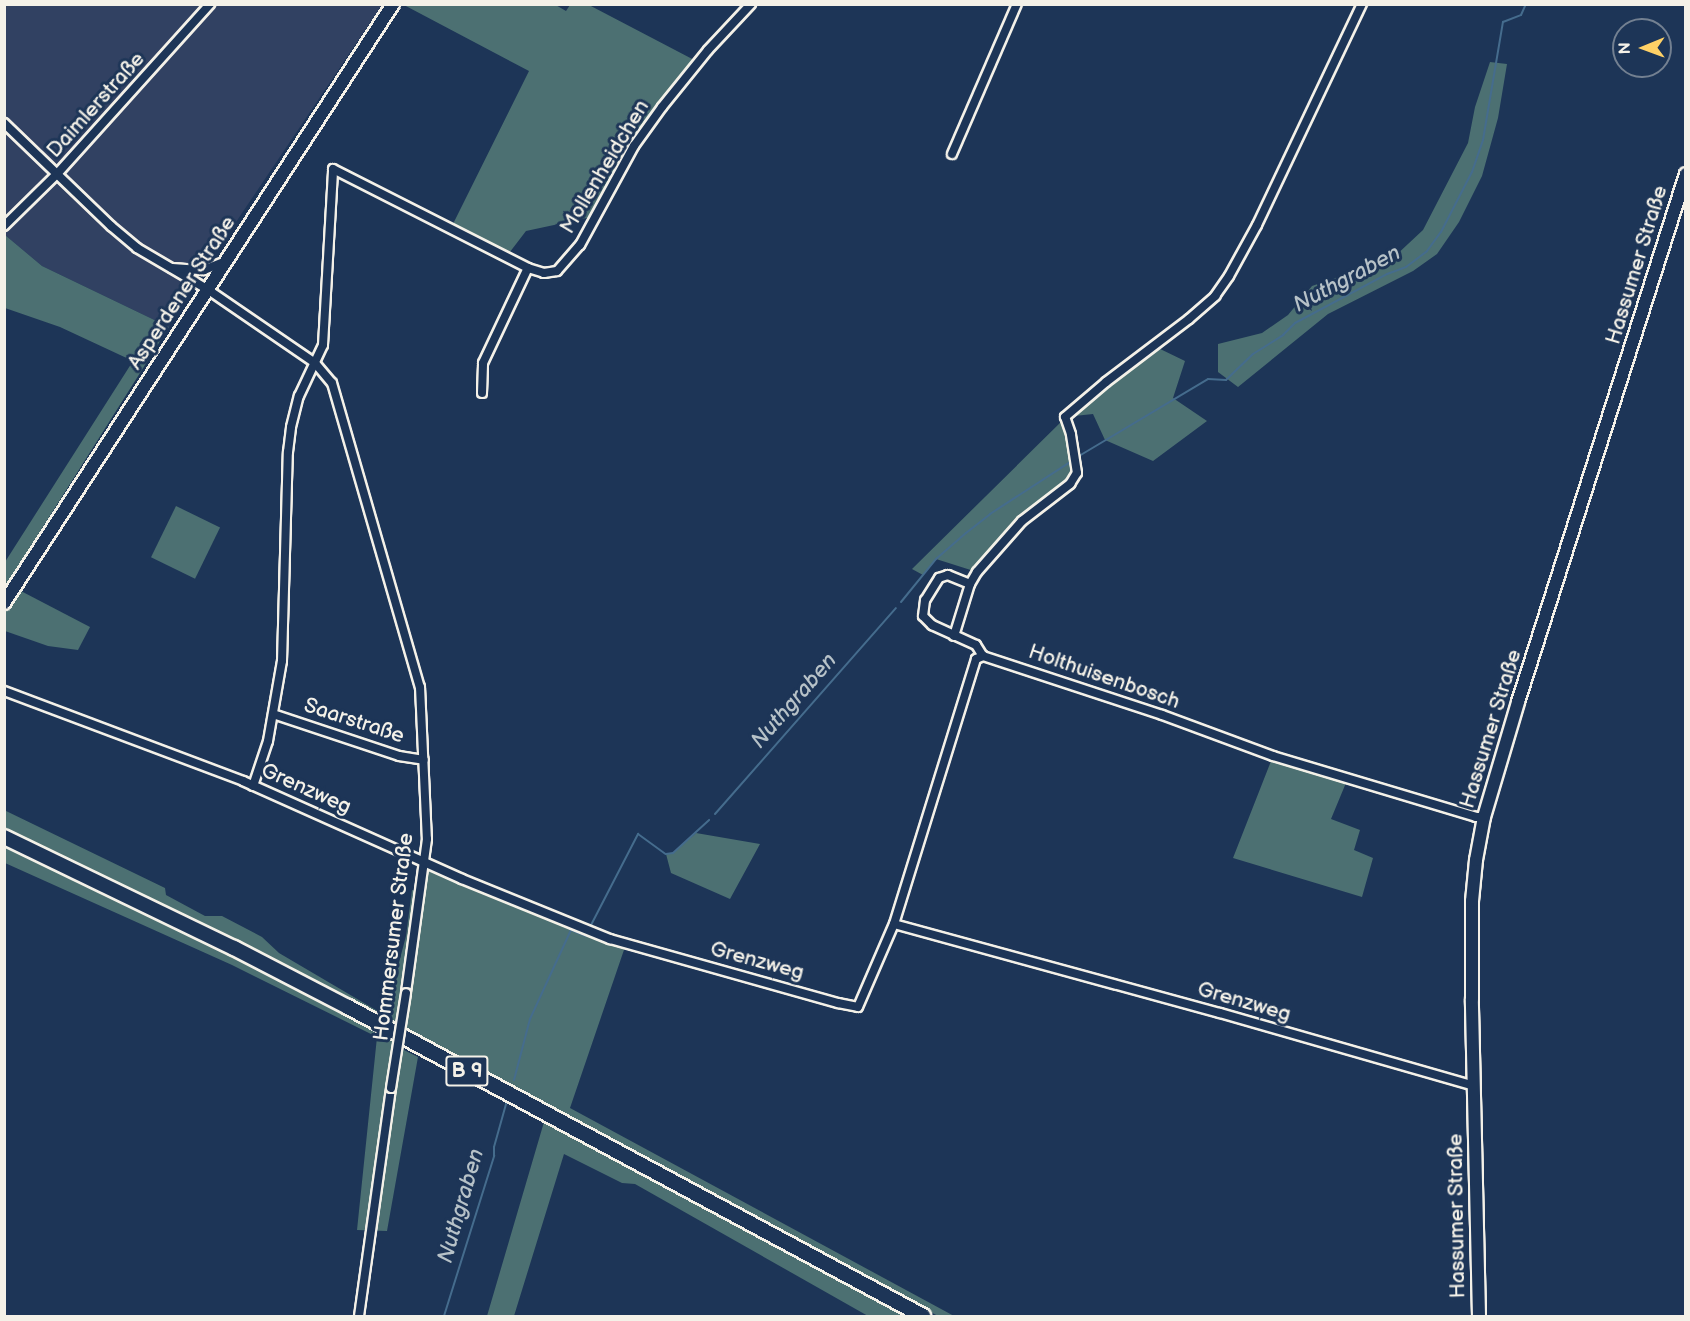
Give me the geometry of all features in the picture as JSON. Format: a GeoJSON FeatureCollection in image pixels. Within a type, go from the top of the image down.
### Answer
{"type":"FeatureCollection","features":[{"type":"Feature","properties":{"kind":"main road","name":"B 9"},"geometry":{"type":"LineString","coordinates":[[4,837],[234,948],[348,1007],[922,1317]]}},
{"type":"Feature","properties":{"kind":"street","name":"Daimlerstraße"},"geometry":{"type":"LineString","coordinates":[[4,226],[57,174],[210,4]]}},
{"type":"Feature","properties":{"kind":"street","name":"Asperdener Straße"},"geometry":{"type":"LineString","coordinates":[[4,603],[393,4]]}},
{"type":"Feature","properties":{"kind":"street","name":"Mollenheidchen"},"geometry":{"type":"LineString","coordinates":[[315,363],[323,345],[333,169],[528,268],[544,273],[557,271],[580,245],[634,146],[662,107],[708,50],[751,4]]}},
{"type":"Feature","properties":{"kind":"street"},"geometry":{"type":"LineString","coordinates":[[952,154],[1017,4]]}},
{"type":"Feature","properties":{"kind":"street"},"geometry":{"type":"LineString","coordinates":[[954,636],[970,584],[977,572],[1022,521],[1070,484],[1077,473],[1071,434],[1065,417],[1072,408],[1189,319],[1215,296],[1229,276],[1257,225],[1362,4]]}},
{"type":"Feature","properties":{"kind":"street","name":"Hommersumer Straße"},"geometry":{"type":"LineString","coordinates":[[4,123],[137,248],[207,289],[315,363],[332,383],[420,687],[424,760],[425,861],[359,1317]]}},
{"type":"Feature","properties":{"kind":"street","name":"Hassumer Straße"},"geometry":{"type":"LineString","coordinates":[[1479,1317],[1472,902],[1476,860],[1484,817],[1686,174]]}},
{"type":"Feature","properties":{"kind":"street"},"geometry":{"type":"LineString","coordinates":[[169,267],[204,270],[224,262]]}},
{"type":"Feature","properties":{"kind":"street"},"geometry":{"type":"LineString","coordinates":[[482,393],[483,363],[528,268]]}},
{"type":"Feature","properties":{"kind":"street"},"geometry":{"type":"LineString","coordinates":[[254,786],[268,741],[282,661],[285,621],[288,452],[299,396],[315,363]]}},
{"type":"Feature","properties":{"kind":"street","name":"Holthuisenbosch"},"geometry":{"type":"LineString","coordinates":[[970,584],[948,575],[939,578],[923,606],[926,620],[976,645],[983,656],[1162,715],[1273,756],[1476,817],[1484,817]]}},
{"type":"Feature","properties":{"kind":"street"},"geometry":{"type":"LineString","coordinates":[[894,924],[976,659],[983,656]]}},
{"type":"Feature","properties":{"kind":"street","name":"Grenzweg"},"geometry":{"type":"LineString","coordinates":[[4,691],[105,727],[254,786],[462,879],[609,939],[858,1007],[894,924],[1220,1013],[1474,1086]]}},
{"type":"Feature","properties":{"kind":"street","name":"Saarstraße"},"geometry":{"type":"LineString","coordinates":[[273,714],[399,756],[424,760]]}},
{"type":"Feature","properties":{"kind":"shaded area"},"geometry":{"type":"Polygon","coordinates":[[[4,5],[382,5],[195,283],[169,327],[42,266],[5,235],[4,5]]]}},
{"type":"Feature","properties":{"kind":"green space"},"geometry":{"type":"Polygon","coordinates":[[[554,4],[566,11],[570,5],[589,5],[698,62],[662,107],[596,216],[526,231],[506,257],[450,230],[529,71],[404,5],[554,4]]]}},
{"type":"Feature","properties":{"kind":"green space"},"geometry":{"type":"Polygon","coordinates":[[[1490,62],[1507,64],[1498,118],[1482,176],[1459,222],[1437,254],[1413,271],[1328,314],[1238,387],[1218,372],[1218,344],[1262,333],[1288,315],[1312,286],[1393,258],[1423,230],[1468,143],[1475,107],[1490,62]]]}},
{"type":"Feature","properties":{"kind":"green space"},"geometry":{"type":"Polygon","coordinates":[[[5,235],[42,266],[169,327],[5,587],[5,562],[133,361],[60,327],[5,308],[5,235]]]}},
{"type":"Feature","properties":{"kind":"green space"},"geometry":{"type":"Polygon","coordinates":[[[1154,346],[1185,361],[1173,398],[1207,421],[1153,461],[1105,440],[1093,414],[1066,417],[1154,346]]]}},
{"type":"Feature","properties":{"kind":"green space"},"geometry":{"type":"Polygon","coordinates":[[[1065,418],[1077,473],[1022,521],[977,572],[936,559],[923,575],[912,569],[1065,418]]]}},
{"type":"Feature","properties":{"kind":"green space"},"geometry":{"type":"Polygon","coordinates":[[[176,506],[220,527],[195,579],[151,557],[176,506]]]}},
{"type":"Feature","properties":{"kind":"green space"},"geometry":{"type":"Polygon","coordinates":[[[19,590],[90,627],[78,650],[48,646],[5,631],[5,611],[19,590]]]}},
{"type":"Feature","properties":{"kind":"green space"},"geometry":{"type":"Polygon","coordinates":[[[1273,756],[1348,778],[1331,819],[1360,830],[1354,850],[1373,858],[1362,897],[1233,858],[1273,756]]]}},
{"type":"Feature","properties":{"kind":"green space"},"geometry":{"type":"Polygon","coordinates":[[[4,810],[165,888],[166,895],[205,916],[222,916],[262,937],[279,953],[381,1013],[392,989],[406,936],[412,890],[420,892],[425,861],[626,944],[570,1108],[954,1316],[938,1316],[664,1170],[5,833],[4,810]]]}},
{"type":"Feature","properties":{"kind":"green space"},"geometry":{"type":"Polygon","coordinates":[[[696,833],[760,844],[730,899],[671,873],[666,854],[673,853],[696,833]]]}},
{"type":"Feature","properties":{"kind":"green space"},"geometry":{"type":"Polygon","coordinates":[[[4,846],[182,927],[394,1039],[392,1044],[418,1057],[387,1231],[357,1230],[377,1037],[232,965],[5,863],[4,846]]]}},
{"type":"Feature","properties":{"kind":"green space"},"geometry":{"type":"Polygon","coordinates":[[[544,1122],[914,1316],[868,1316],[635,1184],[622,1183],[564,1154],[514,1316],[487,1316],[544,1122]]]}},
{"type":"Feature","properties":{"kind":"waterway","name":"Nuthgraben"},"geometry":{"type":"LineString","coordinates":[[1079,456],[1208,379],[1226,380],[1253,354],[1283,335],[1295,323],[1387,274],[1406,267],[1427,251],[1441,232],[1472,172],[1483,140],[1503,22],[1521,15],[1526,4]]}},
{"type":"Feature","properties":{"kind":"waterway","name":"Nuthgraben"},"geometry":{"type":"LineString","coordinates":[[901,602],[936,559],[966,533],[990,514],[1073,460]]}},
{"type":"Feature","properties":{"kind":"waterway","name":"Nuthgraben"},"geometry":{"type":"LineString","coordinates":[[715,814],[896,608]]}},
{"type":"Feature","properties":{"kind":"waterway","name":"Nuthgraben"},"geometry":{"type":"LineString","coordinates":[[590,927],[638,834],[666,854],[673,853],[709,820]]}},
{"type":"Feature","properties":{"kind":"waterway","name":"Nuthgraben"},"geometry":{"type":"LineString","coordinates":[[514,1080],[530,1019],[571,930],[586,936],[588,933]]}},
{"type":"Feature","properties":{"kind":"waterway","name":"Nuthgraben"},"geometry":{"type":"LineString","coordinates":[[444,1316],[494,1156],[494,1147],[506,1104]]}}]}
